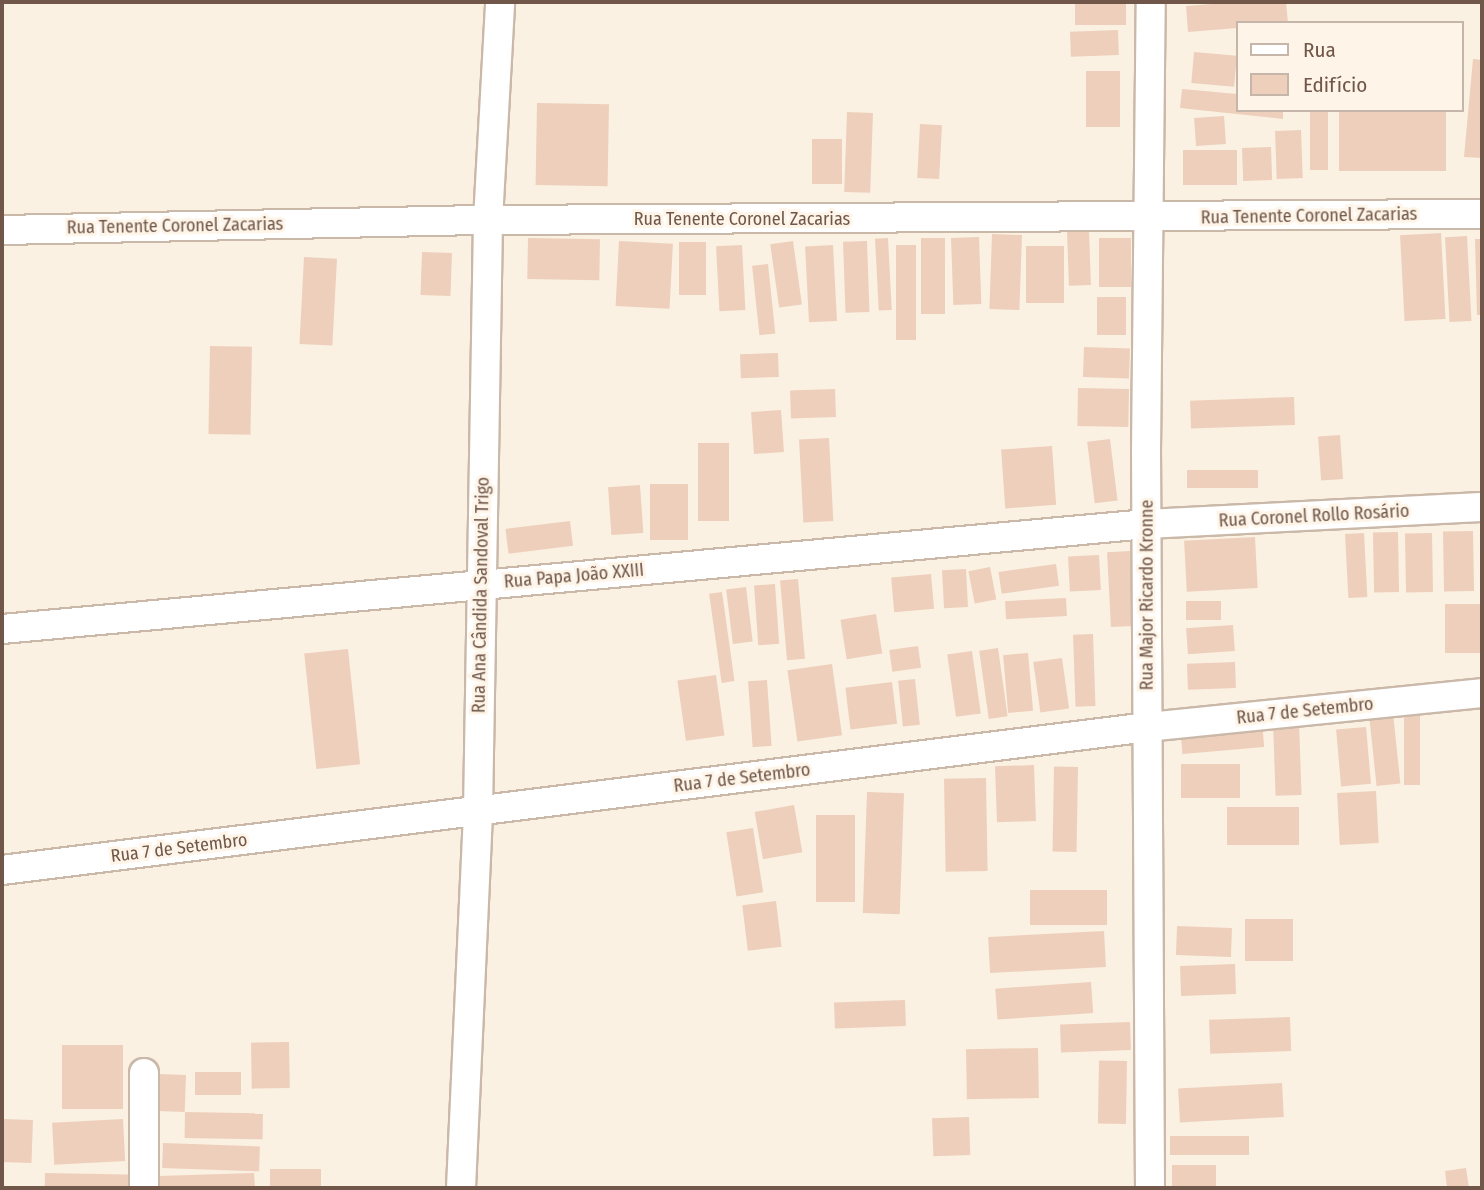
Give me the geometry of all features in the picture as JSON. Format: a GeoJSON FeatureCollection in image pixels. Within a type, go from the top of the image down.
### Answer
{"type":"FeatureCollection","features":[{"type":"Feature","properties":{"kind":"street","name":"Rua Ana Cândida Sandoval Trigo"},"geometry":{"type":"LineString","coordinates":[[461,1188],[478,812],[488,220],[499,2]]}},
{"type":"Feature","properties":{"kind":"street","name":"Rua Major Ricardo Kronne"},"geometry":{"type":"LineString","coordinates":[[1150,1188],[1146,524],[1151,2]]}},
{"type":"Feature","properties":{"kind":"street","name":"Rua Tenente Coronel Zacarias"},"geometry":{"type":"LineString","coordinates":[[2,230],[488,220],[1482,214]]}},
{"type":"Feature","properties":{"kind":"street","name":"Rua Coronel Rollo Rosário"},"geometry":{"type":"LineString","coordinates":[[1146,524],[1482,507]]}},
{"type":"Feature","properties":{"kind":"street","name":"Rua Papa João XXIII"},"geometry":{"type":"LineString","coordinates":[[2,629],[1146,524]]}},
{"type":"Feature","properties":{"kind":"street","name":"Rua 7 de Setembro"},"geometry":{"type":"LineString","coordinates":[[2,870],[1148,727],[1482,692]]}},
{"type":"Feature","properties":{"kind":"street"},"geometry":{"type":"LineString","coordinates":[[144,1073],[144,1188]]}},
{"type":"Feature","properties":{"kind":"building"},"geometry":{"type":"Polygon","coordinates":[[[1075,2],[1126,2],[1126,25],[1075,25],[1075,2]]]}},
{"type":"Feature","properties":{"kind":"building"},"geometry":{"type":"Polygon","coordinates":[[[1286,2],[1288,21],[1236,21],[1236,28],[1188,32],[1186,6],[1286,2]]]}},
{"type":"Feature","properties":{"kind":"building"},"geometry":{"type":"Polygon","coordinates":[[[1118,30],[1119,55],[1071,57],[1070,32],[1118,30]]]}},
{"type":"Feature","properties":{"kind":"building"},"geometry":{"type":"Polygon","coordinates":[[[1194,52],[1236,56],[1234,87],[1191,83],[1194,52]]]}},
{"type":"Feature","properties":{"kind":"building"},"geometry":{"type":"Polygon","coordinates":[[[1473,59],[1482,60],[1482,158],[1464,157],[1473,59]]]}},
{"type":"Feature","properties":{"kind":"building"},"geometry":{"type":"Polygon","coordinates":[[[1086,71],[1120,71],[1120,127],[1086,127],[1086,71]]]}},
{"type":"Feature","properties":{"kind":"building"},"geometry":{"type":"Polygon","coordinates":[[[1182,89],[1236,94],[1236,112],[1283,112],[1283,119],[1180,108],[1182,89]]]}},
{"type":"Feature","properties":{"kind":"building"},"geometry":{"type":"Polygon","coordinates":[[[537,103],[609,104],[608,186],[536,185],[537,103]]]}},
{"type":"Feature","properties":{"kind":"building"},"geometry":{"type":"Polygon","coordinates":[[[847,112],[873,113],[870,193],[844,192],[847,112]]]}},
{"type":"Feature","properties":{"kind":"building"},"geometry":{"type":"Polygon","coordinates":[[[1310,112],[1328,112],[1328,170],[1310,170],[1310,112]]]}},
{"type":"Feature","properties":{"kind":"building"},"geometry":{"type":"Polygon","coordinates":[[[1339,112],[1446,112],[1446,171],[1339,171],[1339,112]]]}},
{"type":"Feature","properties":{"kind":"building"},"geometry":{"type":"Polygon","coordinates":[[[1224,116],[1226,144],[1196,146],[1194,118],[1224,116]]]}},
{"type":"Feature","properties":{"kind":"building"},"geometry":{"type":"Polygon","coordinates":[[[920,124],[942,125],[939,179],[917,178],[920,124]]]}},
{"type":"Feature","properties":{"kind":"building"},"geometry":{"type":"Polygon","coordinates":[[[1301,130],[1303,178],[1277,179],[1275,131],[1301,130]]]}},
{"type":"Feature","properties":{"kind":"building"},"geometry":{"type":"Polygon","coordinates":[[[812,139],[842,139],[842,184],[812,184],[812,139]]]}},
{"type":"Feature","properties":{"kind":"building"},"geometry":{"type":"Polygon","coordinates":[[[1271,147],[1272,180],[1243,181],[1242,148],[1271,147]]]}},
{"type":"Feature","properties":{"kind":"building"},"geometry":{"type":"Polygon","coordinates":[[[1183,150],[1237,150],[1237,185],[1183,185],[1183,150]]]}},
{"type":"Feature","properties":{"kind":"building"},"geometry":{"type":"Polygon","coordinates":[[[1089,230],[1091,285],[1069,286],[1067,231],[1089,230]]]}},
{"type":"Feature","properties":{"kind":"building"},"geometry":{"type":"Polygon","coordinates":[[[1441,233],[1446,319],[1405,321],[1400,235],[1441,233]]]}},
{"type":"Feature","properties":{"kind":"building"},"geometry":{"type":"Polygon","coordinates":[[[992,234],[1022,235],[1019,310],[989,309],[992,234]]]}},
{"type":"Feature","properties":{"kind":"building"},"geometry":{"type":"Polygon","coordinates":[[[1467,236],[1471,321],[1449,322],[1445,237],[1467,236]]]}},
{"type":"Feature","properties":{"kind":"building"},"geometry":{"type":"Polygon","coordinates":[[[979,237],[981,304],[953,305],[951,238],[979,237]]]}},
{"type":"Feature","properties":{"kind":"building"},"geometry":{"type":"Polygon","coordinates":[[[528,238],[600,239],[599,280],[527,279],[528,238]]]}},
{"type":"Feature","properties":{"kind":"building"},"geometry":{"type":"Polygon","coordinates":[[[888,238],[892,310],[879,311],[875,239],[888,238]]]}},
{"type":"Feature","properties":{"kind":"building"},"geometry":{"type":"Polygon","coordinates":[[[921,238],[945,238],[945,314],[921,314],[921,238]]]}},
{"type":"Feature","properties":{"kind":"building"},"geometry":{"type":"Polygon","coordinates":[[[1099,238],[1131,238],[1131,287],[1099,287],[1099,238]]]}},
{"type":"Feature","properties":{"kind":"building"},"geometry":{"type":"Polygon","coordinates":[[[1475,239],[1482,239],[1482,315],[1477,315],[1475,239]]]}},
{"type":"Feature","properties":{"kind":"building"},"geometry":{"type":"Polygon","coordinates":[[[619,241],[673,244],[670,309],[616,306],[619,241]]]}},
{"type":"Feature","properties":{"kind":"building"},"geometry":{"type":"Polygon","coordinates":[[[793,241],[802,304],[779,308],[770,244],[793,241]]]}},
{"type":"Feature","properties":{"kind":"building"},"geometry":{"type":"Polygon","coordinates":[[[867,241],[869,312],[845,313],[843,242],[867,241]]]}},
{"type":"Feature","properties":{"kind":"building"},"geometry":{"type":"Polygon","coordinates":[[[679,242],[706,242],[706,295],[679,295],[679,242]]]}},
{"type":"Feature","properties":{"kind":"building"},"geometry":{"type":"Polygon","coordinates":[[[742,245],[745,310],[719,311],[716,246],[742,245]]]}},
{"type":"Feature","properties":{"kind":"building"},"geometry":{"type":"Polygon","coordinates":[[[833,245],[837,321],[809,322],[805,246],[833,245]]]}},
{"type":"Feature","properties":{"kind":"building"},"geometry":{"type":"Polygon","coordinates":[[[896,245],[916,245],[916,340],[896,340],[896,245]]]}},
{"type":"Feature","properties":{"kind":"building"},"geometry":{"type":"Polygon","coordinates":[[[1026,246],[1064,246],[1064,303],[1026,303],[1026,246]]]}},
{"type":"Feature","properties":{"kind":"building"},"geometry":{"type":"Polygon","coordinates":[[[422,252],[452,253],[450,296],[420,295],[422,252]]]}},
{"type":"Feature","properties":{"kind":"building"},"geometry":{"type":"Polygon","coordinates":[[[304,257],[337,259],[332,346],[299,344],[304,257]]]}},
{"type":"Feature","properties":{"kind":"building"},"geometry":{"type":"Polygon","coordinates":[[[768,264],[775,334],[759,335],[752,266],[768,264]]]}},
{"type":"Feature","properties":{"kind":"building"},"geometry":{"type":"Polygon","coordinates":[[[1097,297],[1126,297],[1126,335],[1097,335],[1097,297]]]}},
{"type":"Feature","properties":{"kind":"building"},"geometry":{"type":"Polygon","coordinates":[[[210,346],[252,347],[250,435],[208,434],[210,346]]]}},
{"type":"Feature","properties":{"kind":"building"},"geometry":{"type":"Polygon","coordinates":[[[1084,347],[1130,349],[1129,379],[1083,377],[1084,347]]]}},
{"type":"Feature","properties":{"kind":"building"},"geometry":{"type":"Polygon","coordinates":[[[778,353],[779,377],[741,378],[740,354],[778,353]]]}},
{"type":"Feature","properties":{"kind":"building"},"geometry":{"type":"Polygon","coordinates":[[[1078,388],[1129,389],[1128,427],[1077,426],[1078,388]]]}},
{"type":"Feature","properties":{"kind":"building"},"geometry":{"type":"Polygon","coordinates":[[[835,389],[836,417],[791,419],[790,391],[835,389]]]}},
{"type":"Feature","properties":{"kind":"building"},"geometry":{"type":"Polygon","coordinates":[[[1294,397],[1295,425],[1191,429],[1190,401],[1294,397]]]}},
{"type":"Feature","properties":{"kind":"building"},"geometry":{"type":"Polygon","coordinates":[[[781,410],[784,452],[754,454],[751,412],[781,410]]]}},
{"type":"Feature","properties":{"kind":"building"},"geometry":{"type":"Polygon","coordinates":[[[1340,435],[1343,479],[1321,480],[1318,437],[1340,435]]]}},
{"type":"Feature","properties":{"kind":"building"},"geometry":{"type":"Polygon","coordinates":[[[829,438],[833,521],[803,522],[799,440],[829,438]]]}},
{"type":"Feature","properties":{"kind":"building"},"geometry":{"type":"Polygon","coordinates":[[[1110,439],[1118,501],[1095,503],[1087,442],[1110,439]]]}},
{"type":"Feature","properties":{"kind":"building"},"geometry":{"type":"Polygon","coordinates":[[[698,443],[729,443],[729,521],[698,521],[698,443]]]}},
{"type":"Feature","properties":{"kind":"building"},"geometry":{"type":"Polygon","coordinates":[[[1052,446],[1056,505],[1005,508],[1001,450],[1052,446]]]}},
{"type":"Feature","properties":{"kind":"building"},"geometry":{"type":"Polygon","coordinates":[[[1187,470],[1258,470],[1258,488],[1187,488],[1187,470]]]}},
{"type":"Feature","properties":{"kind":"building"},"geometry":{"type":"Polygon","coordinates":[[[650,484],[688,484],[688,540],[650,540],[650,484]]]}},
{"type":"Feature","properties":{"kind":"building"},"geometry":{"type":"Polygon","coordinates":[[[640,485],[643,533],[611,535],[608,487],[640,485]]]}},
{"type":"Feature","properties":{"kind":"building"},"geometry":{"type":"Polygon","coordinates":[[[570,521],[573,546],[509,554],[505,529],[570,521]]]}},
{"type":"Feature","properties":{"kind":"building"},"geometry":{"type":"Polygon","coordinates":[[[1473,531],[1474,591],[1444,592],[1443,532],[1473,531]]]}},
{"type":"Feature","properties":{"kind":"building"},"geometry":{"type":"Polygon","coordinates":[[[1373,532],[1398,532],[1399,592],[1374,592],[1373,532]]]}},
{"type":"Feature","properties":{"kind":"building"},"geometry":{"type":"Polygon","coordinates":[[[1364,533],[1367,597],[1348,598],[1345,534],[1364,533]]]}},
{"type":"Feature","properties":{"kind":"building"},"geometry":{"type":"Polygon","coordinates":[[[1405,533],[1432,533],[1433,592],[1406,592],[1405,533]]]}},
{"type":"Feature","properties":{"kind":"building"},"geometry":{"type":"Polygon","coordinates":[[[1255,537],[1258,588],[1187,592],[1184,541],[1255,537]]]}},
{"type":"Feature","properties":{"kind":"building"},"geometry":{"type":"Polygon","coordinates":[[[1130,551],[1134,626],[1111,627],[1107,552],[1130,551]]]}},
{"type":"Feature","properties":{"kind":"building"},"geometry":{"type":"Polygon","coordinates":[[[1099,555],[1101,590],[1070,592],[1068,557],[1099,555]]]}},
{"type":"Feature","properties":{"kind":"building"},"geometry":{"type":"Polygon","coordinates":[[[1056,564],[1059,586],[1002,594],[999,572],[1056,564]]]}},
{"type":"Feature","properties":{"kind":"building"},"geometry":{"type":"Polygon","coordinates":[[[990,567],[996,599],[975,604],[968,571],[990,567]]]}},
{"type":"Feature","properties":{"kind":"building"},"geometry":{"type":"Polygon","coordinates":[[[966,569],[968,607],[944,608],[942,570],[966,569]]]}},
{"type":"Feature","properties":{"kind":"building"},"geometry":{"type":"Polygon","coordinates":[[[931,574],[934,609],[894,612],[891,577],[931,574]]]}},
{"type":"Feature","properties":{"kind":"building"},"geometry":{"type":"Polygon","coordinates":[[[798,579],[805,659],[787,660],[780,581],[798,579]]]}},
{"type":"Feature","properties":{"kind":"building"},"geometry":{"type":"Polygon","coordinates":[[[775,584],[779,644],[758,645],[754,585],[775,584]]]}},
{"type":"Feature","properties":{"kind":"building"},"geometry":{"type":"Polygon","coordinates":[[[746,587],[753,642],[733,644],[726,589],[746,587]]]}},
{"type":"Feature","properties":{"kind":"building"},"geometry":{"type":"Polygon","coordinates":[[[722,592],[735,681],[722,683],[709,594],[722,592]]]}},
{"type":"Feature","properties":{"kind":"building"},"geometry":{"type":"Polygon","coordinates":[[[1066,598],[1067,616],[1006,619],[1005,601],[1066,598]]]}},
{"type":"Feature","properties":{"kind":"building"},"geometry":{"type":"Polygon","coordinates":[[[1186,601],[1221,601],[1221,620],[1186,620],[1186,601]]]}},
{"type":"Feature","properties":{"kind":"building"},"geometry":{"type":"Polygon","coordinates":[[[1445,604],[1482,604],[1482,653],[1445,653],[1445,604]]]}},
{"type":"Feature","properties":{"kind":"building"},"geometry":{"type":"Polygon","coordinates":[[[876,614],[882,654],[847,659],[840,620],[876,614]]]}},
{"type":"Feature","properties":{"kind":"building"},"geometry":{"type":"Polygon","coordinates":[[[1233,625],[1235,651],[1188,654],[1186,628],[1233,625]]]}},
{"type":"Feature","properties":{"kind":"building"},"geometry":{"type":"Polygon","coordinates":[[[1093,634],[1096,706],[1076,707],[1073,635],[1093,634]]]}},
{"type":"Feature","properties":{"kind":"building"},"geometry":{"type":"Polygon","coordinates":[[[918,646],[921,668],[892,672],[889,650],[918,646]]]}},
{"type":"Feature","properties":{"kind":"building"},"geometry":{"type":"Polygon","coordinates":[[[998,648],[1008,716],[989,719],[979,651],[998,648]]]}},
{"type":"Feature","properties":{"kind":"building"},"geometry":{"type":"Polygon","coordinates":[[[348,649],[360,764],[316,769],[304,654],[348,649]]]}},
{"type":"Feature","properties":{"kind":"building"},"geometry":{"type":"Polygon","coordinates":[[[972,651],[981,713],[956,717],[947,654],[972,651]]]}},
{"type":"Feature","properties":{"kind":"building"},"geometry":{"type":"Polygon","coordinates":[[[1028,653],[1033,711],[1008,713],[1003,655],[1028,653]]]}},
{"type":"Feature","properties":{"kind":"building"},"geometry":{"type":"Polygon","coordinates":[[[1062,658],[1069,709],[1040,713],[1033,662],[1062,658]]]}},
{"type":"Feature","properties":{"kind":"building"},"geometry":{"type":"Polygon","coordinates":[[[1235,662],[1236,688],[1188,690],[1187,664],[1235,662]]]}},
{"type":"Feature","properties":{"kind":"building"},"geometry":{"type":"Polygon","coordinates":[[[832,664],[842,735],[797,742],[787,670],[832,664]]]}},
{"type":"Feature","properties":{"kind":"building"},"geometry":{"type":"Polygon","coordinates":[[[716,675],[724,735],[686,741],[677,680],[716,675]]]}},
{"type":"Feature","properties":{"kind":"building"},"geometry":{"type":"Polygon","coordinates":[[[915,679],[920,725],[903,727],[898,681],[915,679]]]}},
{"type":"Feature","properties":{"kind":"building"},"geometry":{"type":"Polygon","coordinates":[[[767,680],[772,746],[753,747],[748,681],[767,680]]]}},
{"type":"Feature","properties":{"kind":"building"},"geometry":{"type":"Polygon","coordinates":[[[892,682],[897,724],[850,729],[845,688],[892,682]]]}},
{"type":"Feature","properties":{"kind":"building"},"geometry":{"type":"Polygon","coordinates":[[[1404,711],[1420,711],[1420,785],[1404,785],[1404,711]]]}},
{"type":"Feature","properties":{"kind":"building"},"geometry":{"type":"Polygon","coordinates":[[[1393,713],[1400,784],[1377,786],[1369,716],[1393,713]]]}},
{"type":"Feature","properties":{"kind":"building"},"geometry":{"type":"Polygon","coordinates":[[[1262,722],[1264,747],[1182,754],[1180,729],[1262,722]]]}},
{"type":"Feature","properties":{"kind":"building"},"geometry":{"type":"Polygon","coordinates":[[[1299,722],[1302,795],[1276,796],[1273,723],[1299,722]]]}},
{"type":"Feature","properties":{"kind":"building"},"geometry":{"type":"Polygon","coordinates":[[[1366,727],[1371,784],[1341,786],[1336,730],[1366,727]]]}},
{"type":"Feature","properties":{"kind":"building"},"geometry":{"type":"Polygon","coordinates":[[[1181,764],[1240,764],[1240,798],[1181,798],[1181,764]]]}},
{"type":"Feature","properties":{"kind":"building"},"geometry":{"type":"Polygon","coordinates":[[[1034,765],[1036,821],[997,822],[995,766],[1034,765]]]}},
{"type":"Feature","properties":{"kind":"building"},"geometry":{"type":"Polygon","coordinates":[[[1054,767],[1078,767],[1077,852],[1053,852],[1054,767]]]}},
{"type":"Feature","properties":{"kind":"building"},"geometry":{"type":"Polygon","coordinates":[[[986,778],[988,871],[946,872],[944,779],[986,778]]]}},
{"type":"Feature","properties":{"kind":"building"},"geometry":{"type":"Polygon","coordinates":[[[1376,791],[1379,843],[1340,845],[1337,793],[1376,791]]]}},
{"type":"Feature","properties":{"kind":"building"},"geometry":{"type":"Polygon","coordinates":[[[867,792],[904,793],[900,914],[863,913],[867,792]]]}},
{"type":"Feature","properties":{"kind":"building"},"geometry":{"type":"Polygon","coordinates":[[[794,805],[802,852],[763,859],[755,812],[794,805]]]}},
{"type":"Feature","properties":{"kind":"building"},"geometry":{"type":"Polygon","coordinates":[[[1227,807],[1299,807],[1299,845],[1227,845],[1227,807]]]}},
{"type":"Feature","properties":{"kind":"building"},"geometry":{"type":"Polygon","coordinates":[[[816,815],[855,815],[855,902],[816,902],[816,815]]]}},
{"type":"Feature","properties":{"kind":"building"},"geometry":{"type":"Polygon","coordinates":[[[753,828],[763,892],[737,896],[726,832],[753,828]]]}},
{"type":"Feature","properties":{"kind":"building"},"geometry":{"type":"Polygon","coordinates":[[[1030,890],[1107,890],[1107,925],[1030,925],[1030,890]]]}},
{"type":"Feature","properties":{"kind":"building"},"geometry":{"type":"Polygon","coordinates":[[[776,901],[782,947],[748,951],[742,905],[776,901]]]}},
{"type":"Feature","properties":{"kind":"building"},"geometry":{"type":"Polygon","coordinates":[[[1245,919],[1293,919],[1293,961],[1245,961],[1245,919]]]}},
{"type":"Feature","properties":{"kind":"building"},"geometry":{"type":"Polygon","coordinates":[[[1177,926],[1232,928],[1231,957],[1176,955],[1177,926]]]}},
{"type":"Feature","properties":{"kind":"building"},"geometry":{"type":"Polygon","coordinates":[[[1104,931],[1106,967],[990,973],[988,937],[1104,931]]]}},
{"type":"Feature","properties":{"kind":"building"},"geometry":{"type":"Polygon","coordinates":[[[1235,964],[1236,994],[1181,996],[1180,966],[1235,964]]]}},
{"type":"Feature","properties":{"kind":"building"},"geometry":{"type":"Polygon","coordinates":[[[1091,982],[1093,1013],[997,1020],[995,989],[1091,982]]]}},
{"type":"Feature","properties":{"kind":"building"},"geometry":{"type":"Polygon","coordinates":[[[905,1000],[906,1026],[835,1028],[834,1002],[905,1000]]]}},
{"type":"Feature","properties":{"kind":"building"},"geometry":{"type":"Polygon","coordinates":[[[1290,1017],[1291,1051],[1210,1054],[1209,1020],[1290,1017]]]}},
{"type":"Feature","properties":{"kind":"building"},"geometry":{"type":"Polygon","coordinates":[[[1130,1022],[1131,1050],[1061,1052],[1060,1024],[1130,1022]]]}},
{"type":"Feature","properties":{"kind":"building"},"geometry":{"type":"Polygon","coordinates":[[[289,1042],[290,1088],[252,1089],[251,1043],[289,1042]]]}},
{"type":"Feature","properties":{"kind":"building"},"geometry":{"type":"Polygon","coordinates":[[[62,1045],[123,1045],[123,1109],[62,1109],[62,1045]]]}},
{"type":"Feature","properties":{"kind":"building"},"geometry":{"type":"Polygon","coordinates":[[[1038,1048],[1039,1098],[967,1099],[966,1049],[1038,1048]]]}},
{"type":"Feature","properties":{"kind":"building"},"geometry":{"type":"Polygon","coordinates":[[[1099,1061],[1127,1061],[1126,1124],[1098,1124],[1099,1061]]]}},
{"type":"Feature","properties":{"kind":"building"},"geometry":{"type":"Polygon","coordinates":[[[195,1072],[241,1072],[241,1095],[195,1095],[195,1072]]]}},
{"type":"Feature","properties":{"kind":"building"},"geometry":{"type":"Polygon","coordinates":[[[159,1074],[186,1075],[185,1112],[158,1111],[159,1074]]]}},
{"type":"Feature","properties":{"kind":"building"},"geometry":{"type":"Polygon","coordinates":[[[1282,1083],[1284,1117],[1180,1122],[1178,1088],[1282,1083]]]}},
{"type":"Feature","properties":{"kind":"building"},"geometry":{"type":"Polygon","coordinates":[[[185,1112],[263,1113],[263,1139],[185,1138],[185,1112]]]}},
{"type":"Feature","properties":{"kind":"building"},"geometry":{"type":"Polygon","coordinates":[[[969,1117],[970,1155],[933,1156],[932,1118],[969,1117]]]}},
{"type":"Feature","properties":{"kind":"building"},"geometry":{"type":"Polygon","coordinates":[[[2,1119],[33,1120],[31,1163],[2,1162],[2,1119]]]}},
{"type":"Feature","properties":{"kind":"building"},"geometry":{"type":"Polygon","coordinates":[[[123,1119],[125,1161],[54,1165],[52,1123],[123,1119]]]}},
{"type":"Feature","properties":{"kind":"building"},"geometry":{"type":"Polygon","coordinates":[[[1170,1136],[1249,1136],[1249,1155],[1170,1155],[1170,1136]]]}},
{"type":"Feature","properties":{"kind":"building"},"geometry":{"type":"Polygon","coordinates":[[[163,1143],[260,1146],[259,1171],[162,1168],[163,1143]]]}},
{"type":"Feature","properties":{"kind":"building"},"geometry":{"type":"Polygon","coordinates":[[[1172,1165],[1216,1165],[1216,1188],[1172,1188],[1172,1165]]]}},
{"type":"Feature","properties":{"kind":"building"},"geometry":{"type":"Polygon","coordinates":[[[1466,1168],[1469,1188],[1447,1188],[1445,1171],[1466,1168]]]}},
{"type":"Feature","properties":{"kind":"building"},"geometry":{"type":"Polygon","coordinates":[[[270,1169],[321,1169],[321,1188],[270,1188],[270,1169]]]}},
{"type":"Feature","properties":{"kind":"building"},"geometry":{"type":"Polygon","coordinates":[[[45,1173],[140,1175],[140,1188],[45,1188],[45,1173]]]}},
{"type":"Feature","properties":{"kind":"building"},"geometry":{"type":"Polygon","coordinates":[[[254,1173],[255,1188],[160,1188],[159,1176],[254,1173]]]}}]}
